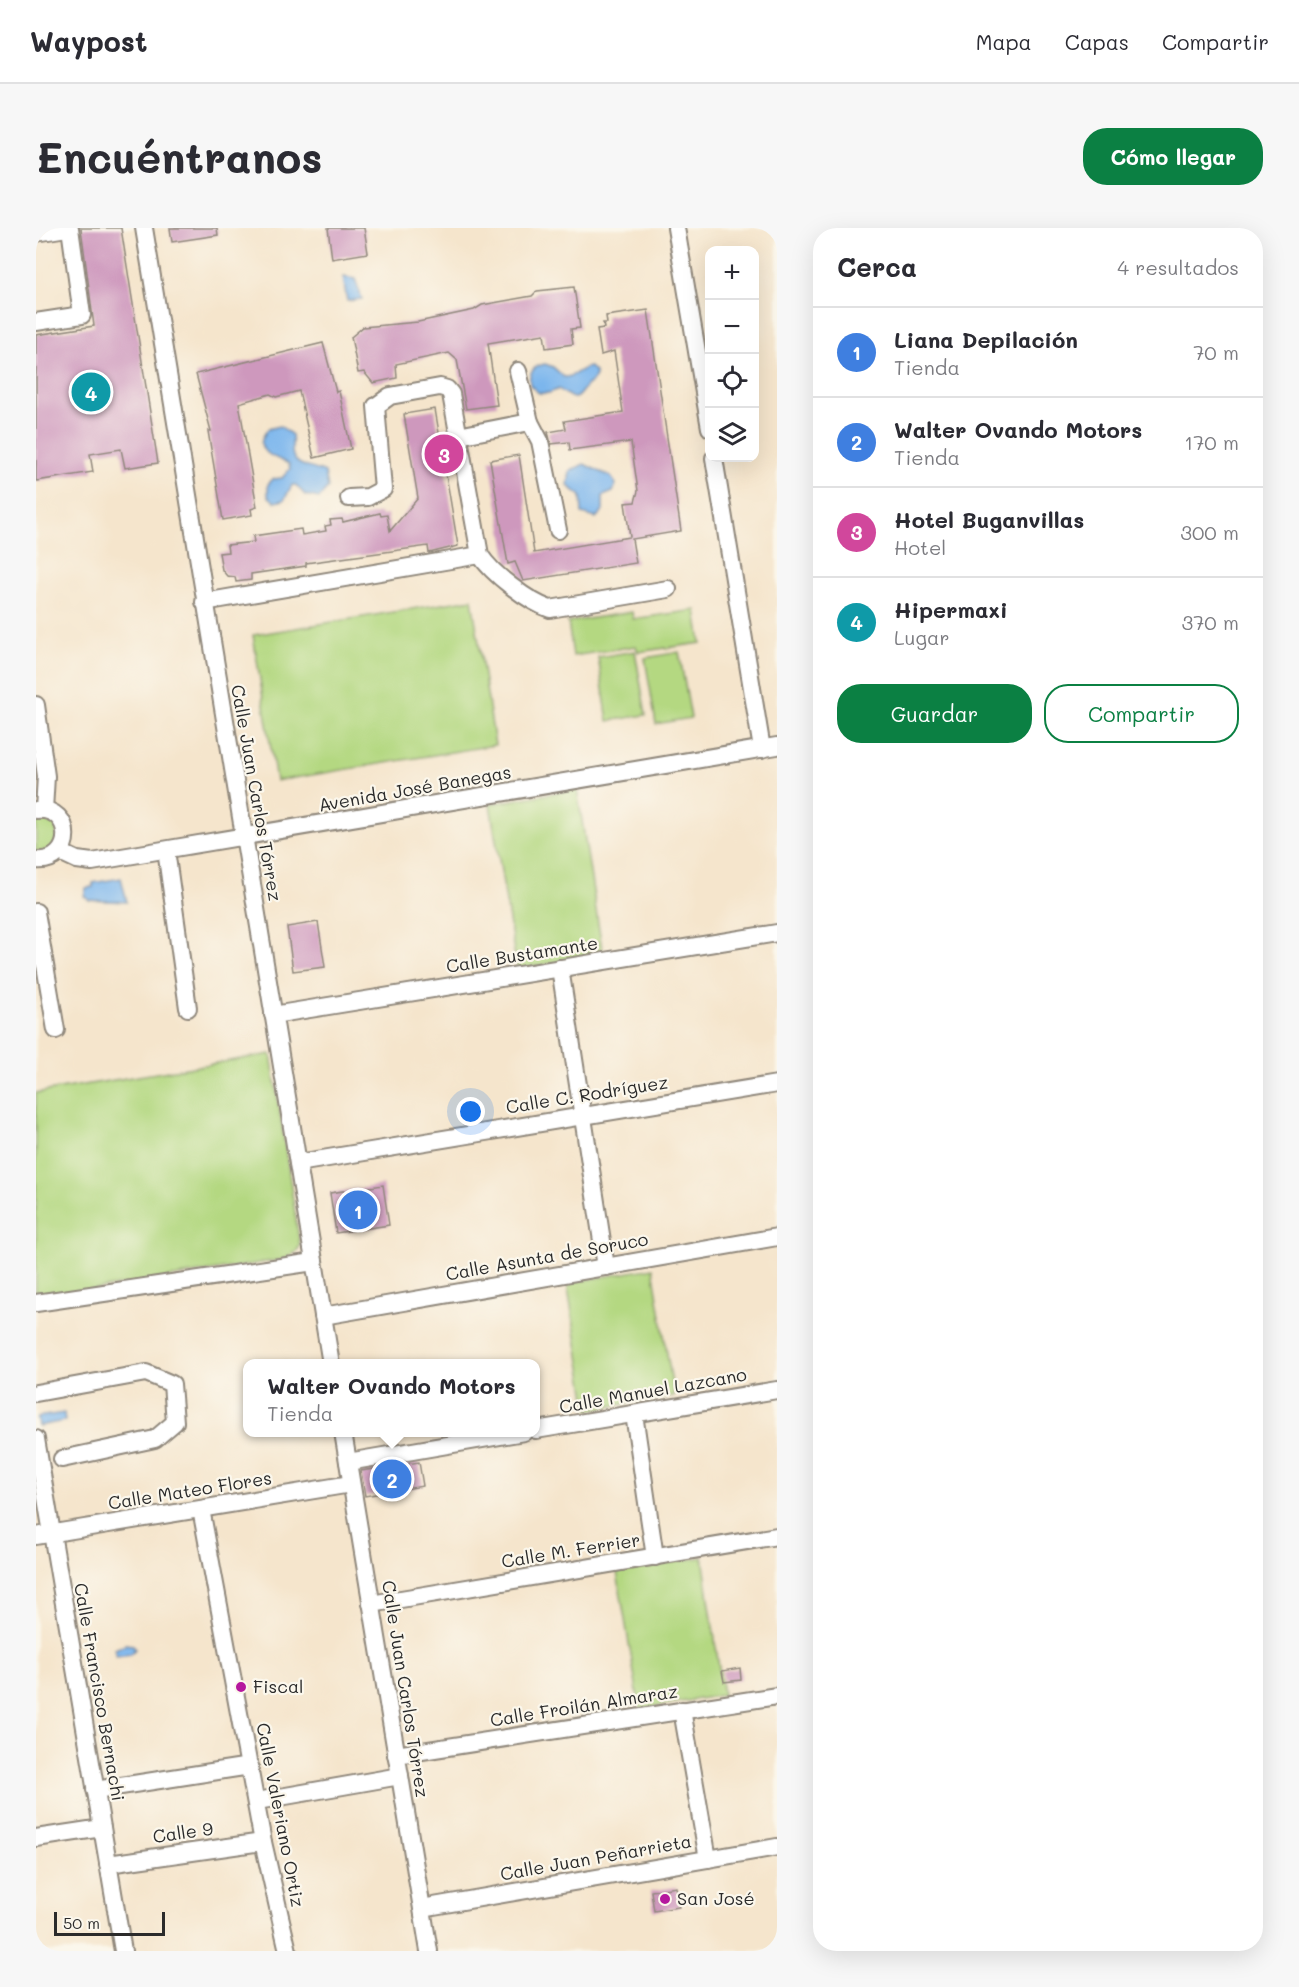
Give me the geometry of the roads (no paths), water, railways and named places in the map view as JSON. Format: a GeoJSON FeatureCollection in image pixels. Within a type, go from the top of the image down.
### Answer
{"type":"FeatureCollection","features":[{"type":"Feature","properties":{"kind":"street"},"geometry":{"type":"LineString","coordinates":[[36,233],[68,228],[82,315],[36,322]]}},
{"type":"Feature","properties":{"kind":"street","name":"Calle Juan Carlos Tórrez"},"geometry":{"type":"LineString","coordinates":[[144,228],[330,1359]]}},
{"type":"Feature","properties":{"kind":"street"},"geometry":{"type":"LineString","coordinates":[[676,228],[707,408]]}},
{"type":"Feature","properties":{"kind":"street"},"geometry":{"type":"LineString","coordinates":[[518,371],[530,422],[540,441],[558,530]]}},
{"type":"Feature","properties":{"kind":"street"},"geometry":{"type":"LineString","coordinates":[[349,498],[368,497],[383,489],[376,406],[390,396],[440,387],[447,389],[451,394],[480,555],[486,564],[538,605],[550,609],[668,589]]}},
{"type":"Feature","properties":{"kind":"street"},"geometry":{"type":"LineString","coordinates":[[458,436],[530,422]]}},
{"type":"Feature","properties":{"kind":"street"},"geometry":{"type":"LineString","coordinates":[[715,462],[770,747]]}},
{"type":"Feature","properties":{"kind":"street"},"geometry":{"type":"LineString","coordinates":[[204,602],[480,555]]}},
{"type":"Feature","properties":{"kind":"street"},"geometry":{"type":"LineString","coordinates":[[36,705],[40,810],[56,814],[66,829],[66,841],[60,852],[51,859],[36,860]]}},
{"type":"Feature","properties":{"kind":"street","name":"Avenida José Banegas"},"geometry":{"type":"LineString","coordinates":[[60,852],[77,860],[92,862],[245,838],[770,747]]}},
{"type":"Feature","properties":{"kind":"street"},"geometry":{"type":"LineString","coordinates":[[166,850],[188,1008]]}},
{"type":"Feature","properties":{"kind":"street"},"geometry":{"type":"LineString","coordinates":[[36,912],[56,1030]]}},
{"type":"Feature","properties":{"kind":"street","name":"Calle Bustamante"},"geometry":{"type":"LineString","coordinates":[[273,1015],[777,933]]}},
{"type":"Feature","properties":{"kind":"street"},"geometry":{"type":"LineString","coordinates":[[560,968],[606,1267]]}},
{"type":"Feature","properties":{"kind":"street","name":"Calle C. Rodríguez"},"geometry":{"type":"LineString","coordinates":[[298,1163],[777,1084]]}},
{"type":"Feature","properties":{"kind":"street","name":"Calle Asunta de Soruco"},"geometry":{"type":"LineString","coordinates":[[323,1316],[777,1237]]}},
{"type":"Feature","properties":{"kind":"street"},"geometry":{"type":"LineString","coordinates":[[36,1303],[314,1262]]}},
{"type":"Feature","properties":{"kind":"street"},"geometry":{"type":"LineString","coordinates":[[36,1393],[146,1373],[172,1384],[175,1422],[165,1433],[155,1439],[62,1459]]}},
{"type":"Feature","properties":{"kind":"street","name":"Calle Manuel Lazcano"},"geometry":{"type":"LineString","coordinates":[[540,1429],[777,1390]]}},
{"type":"Feature","properties":{"kind":"street"},"geometry":{"type":"LineString","coordinates":[[634,1414],[655,1557]]}},
{"type":"Feature","properties":{"kind":"street","name":"Calle Juan Carlos Tórrez"},"geometry":{"type":"LineString","coordinates":[[344,1437],[429,1951]]}},
{"type":"Feature","properties":{"kind":"street"},"geometry":{"type":"LineString","coordinates":[[348,1462],[495,1437]]}},
{"type":"Feature","properties":{"kind":"street","name":"Calle Francisco Bernachi"},"geometry":{"type":"LineString","coordinates":[[36,1439],[44,1535],[96,1790],[123,1951]]}},
{"type":"Feature","properties":{"kind":"street","name":"Calle Mateo Flores"},"geometry":{"type":"LineString","coordinates":[[44,1535],[351,1484]]}},
{"type":"Feature","properties":{"kind":"street","name":"Calle Valeriano Ortiz"},"geometry":{"type":"LineString","coordinates":[[201,1509],[263,1842],[288,1951]]}},
{"type":"Feature","properties":{"kind":"street","name":"Calle M. Ferrier"},"geometry":{"type":"LineString","coordinates":[[371,1604],[777,1536]]}},
{"type":"Feature","properties":{"kind":"street","name":"Calle Froilán Almaraz"},"geometry":{"type":"LineString","coordinates":[[396,1755],[777,1696]]}},
{"type":"Feature","properties":{"kind":"street"},"geometry":{"type":"LineString","coordinates":[[682,1710],[708,1859]]}},
{"type":"Feature","properties":{"kind":"street"},"geometry":{"type":"LineString","coordinates":[[96,1790],[250,1766]]}},
{"type":"Feature","properties":{"kind":"street"},"geometry":{"type":"LineString","coordinates":[[256,1801],[400,1776]]}},
{"type":"Feature","properties":{"kind":"street"},"geometry":{"type":"LineString","coordinates":[[36,1838],[102,1828]]}},
{"type":"Feature","properties":{"kind":"street","name":"Calle 9"},"geometry":{"type":"LineString","coordinates":[[108,1864],[263,1842]]}},
{"type":"Feature","properties":{"kind":"street","name":"Calle Juan Peñarrieta"},"geometry":{"type":"LineString","coordinates":[[422,1908],[777,1847]]}},
{"type":"Feature","properties":{"kind":"water"},"geometry":{"type":"Polygon","coordinates":[[[343,277],[355,279],[362,299],[347,301],[343,277]]]}},
{"type":"Feature","properties":{"kind":"water"},"geometry":{"type":"Polygon","coordinates":[[[545,364],[553,367],[564,377],[590,367],[595,372],[595,378],[576,398],[570,397],[559,389],[549,393],[539,393],[530,385],[530,377],[534,368],[545,364]]]}},
{"type":"Feature","properties":{"kind":"water"},"geometry":{"type":"Polygon","coordinates":[[[280,426],[292,435],[292,450],[296,460],[300,464],[325,473],[328,488],[319,498],[305,495],[296,485],[292,485],[284,500],[275,502],[268,496],[268,484],[273,479],[282,478],[290,469],[289,464],[266,452],[261,443],[268,429],[280,426]]]}},
{"type":"Feature","properties":{"kind":"water"},"geometry":{"type":"Polygon","coordinates":[[[584,464],[611,477],[616,484],[613,492],[603,496],[603,511],[596,518],[582,514],[581,496],[568,486],[570,471],[584,464]]]}},
{"type":"Feature","properties":{"kind":"water"},"geometry":{"type":"Polygon","coordinates":[[[121,878],[127,902],[89,900],[84,896],[86,888],[93,887],[93,883],[121,878]]]}},
{"type":"Feature","properties":{"kind":"water"},"geometry":{"type":"Polygon","coordinates":[[[64,1413],[65,1421],[38,1426],[37,1417],[64,1413]]]}},
{"type":"Feature","properties":{"kind":"water"},"geometry":{"type":"Polygon","coordinates":[[[126,1644],[133,1645],[135,1649],[131,1654],[116,1656],[115,1649],[126,1644]]]}},
{"type":"Feature","properties":{"kind":"place","name":"Hipermaxi"},"geometry":{"type":"Point","coordinates":[91,392]}},
{"type":"Feature","properties":{"kind":"place","name":"Hotel Buganvillas"},"geometry":{"type":"Point","coordinates":[444,454]}},
{"type":"Feature","properties":{"kind":"place","name":"Liana Depilación"},"geometry":{"type":"Point","coordinates":[358,1210]}},
{"type":"Feature","properties":{"kind":"place","name":"Walter Ovando Motors"},"geometry":{"type":"Point","coordinates":[392,1479]}},
{"type":"Feature","properties":{"kind":"place","name":"Fiscal"},"geometry":{"type":"Point","coordinates":[241,1687]}},
{"type":"Feature","properties":{"kind":"place","name":"San José"},"geometry":{"type":"Point","coordinates":[665,1899]}}]}
